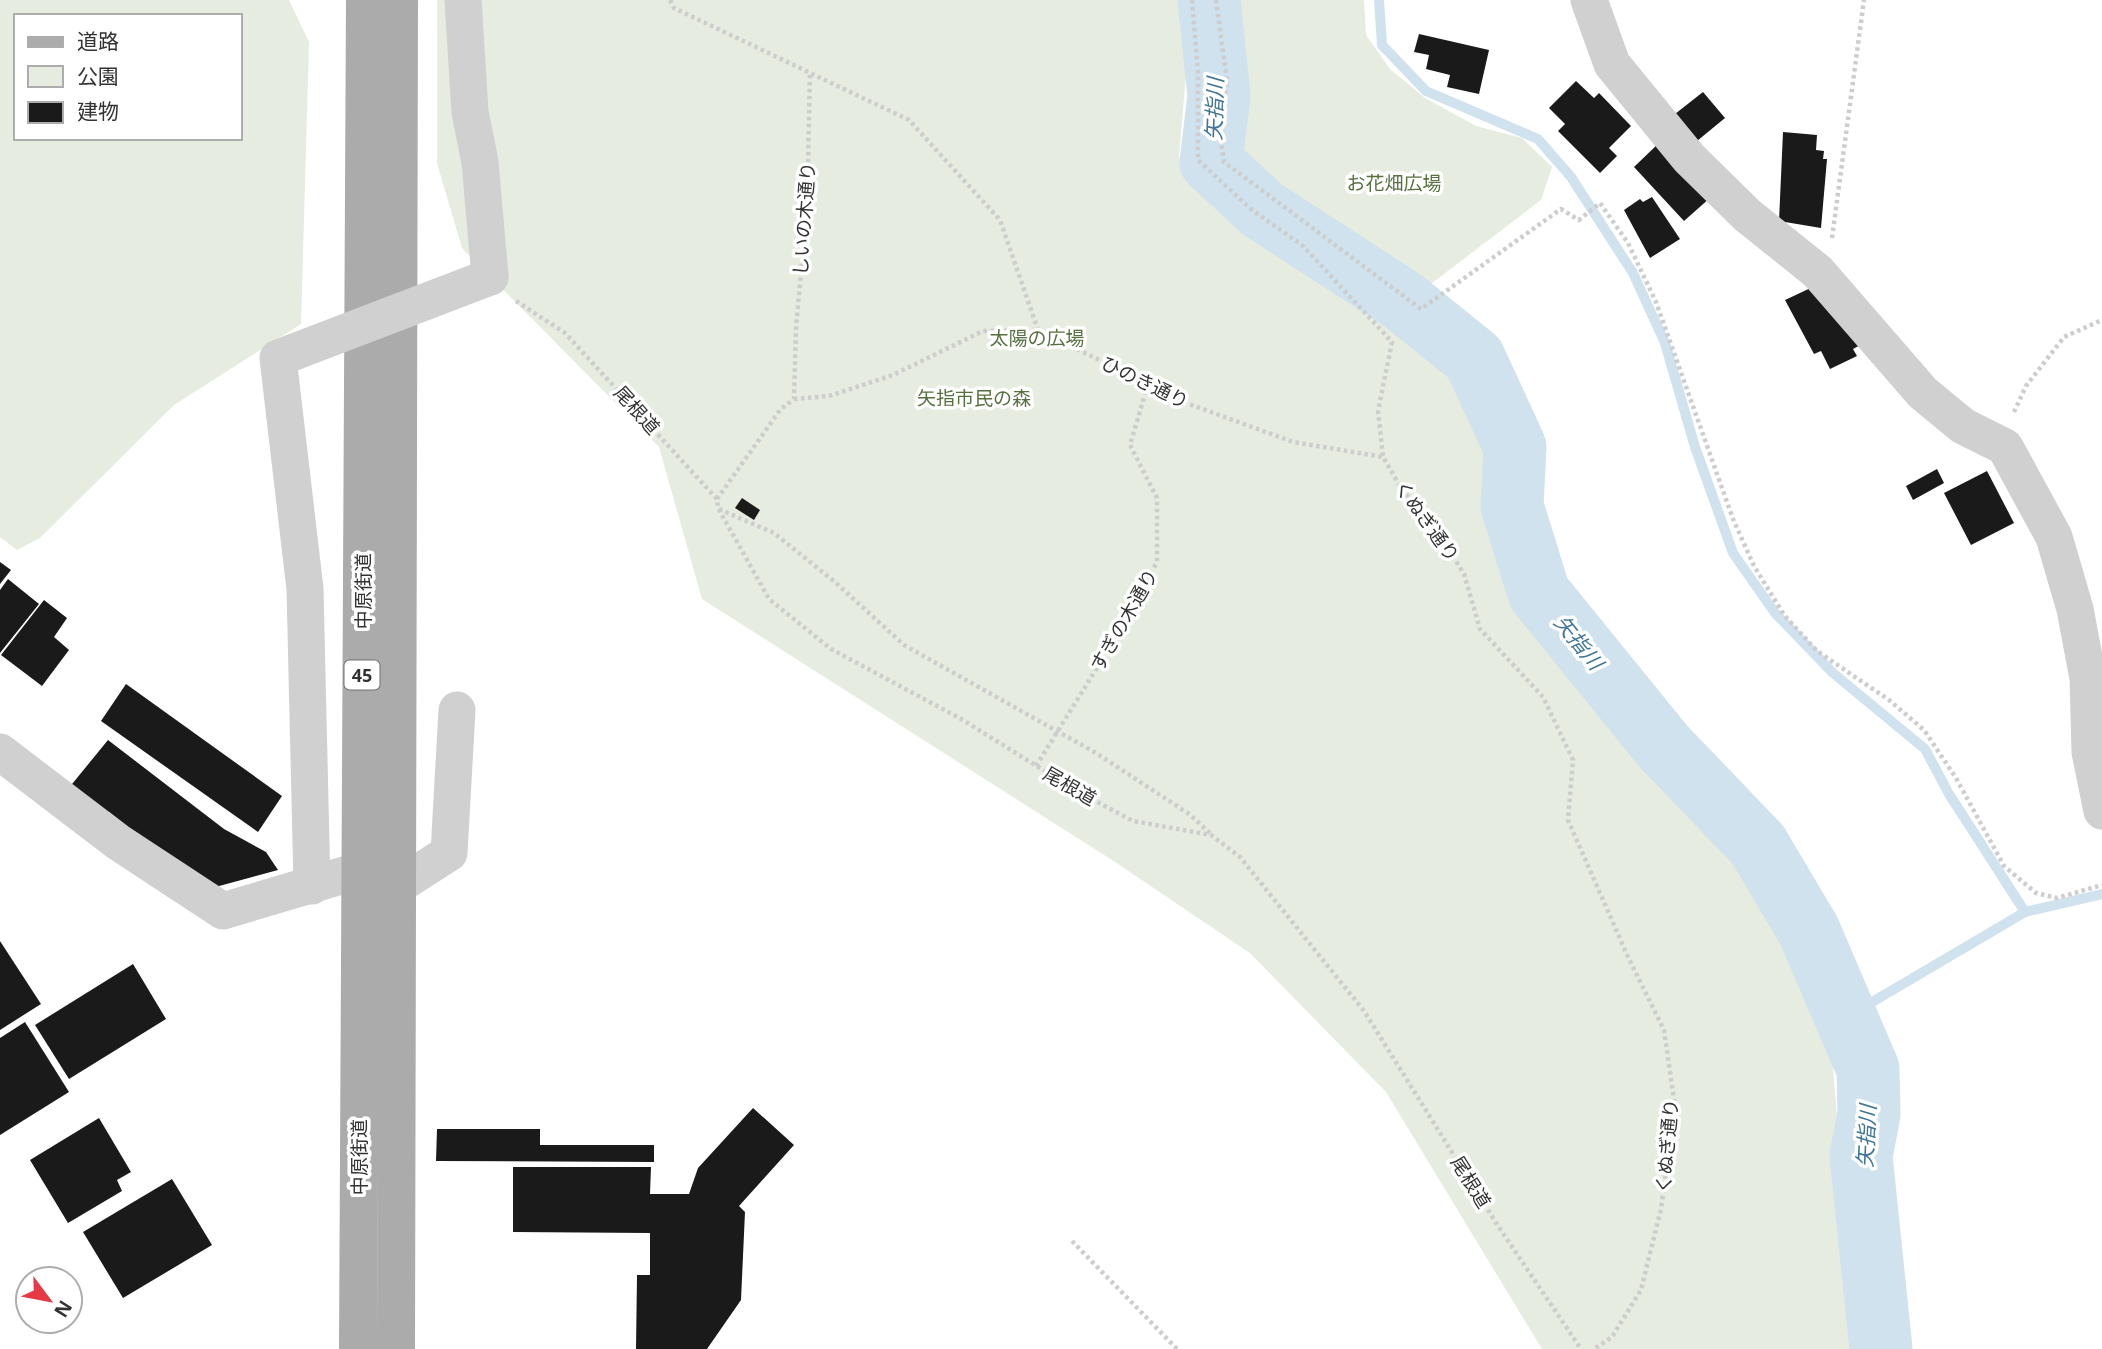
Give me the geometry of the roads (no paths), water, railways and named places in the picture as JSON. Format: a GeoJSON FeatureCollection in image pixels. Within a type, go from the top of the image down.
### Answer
{"type":"FeatureCollection","features":[{"type":"Feature","properties":{"kind":"main road","name":"中原街道"},"geometry":{"type":"LineString","coordinates":[[358,1349],[365,0]]}},
{"type":"Feature","properties":{"kind":"main road","name":"中原街道"},"geometry":{"type":"LineString","coordinates":[[396,1349],[399,0]]}},
{"type":"Feature","properties":{"kind":"street"},"geometry":{"type":"LineString","coordinates":[[312,886],[305,589],[278,358],[490,277],[480,162],[470,112],[463,0]]}},
{"type":"Feature","properties":{"kind":"street"},"geometry":{"type":"LineString","coordinates":[[1589,0],[1612,64],[1689,158],[1747,215],[1818,271],[1923,393],[1963,426],[2005,447],[2054,537],[2076,609],[2088,678],[2090,752],[2102,811]]}},
{"type":"Feature","properties":{"kind":"street"},"geometry":{"type":"LineString","coordinates":[[396,887],[449,853],[457,710]]}},
{"type":"Feature","properties":{"kind":"street"},"geometry":{"type":"LineString","coordinates":[[0,752],[118,842],[223,911],[361,870]]}},
{"type":"Feature","properties":{"kind":"waterway","name":"矢指川"},"geometry":{"type":"LineString","coordinates":[[1209,0],[1219,96],[1211,162],[1263,210],[1402,300],[1474,358],[1515,447],[1512,506],[1539,593],[1664,747],[1758,845],[1809,931],[1868,1069],[1869,1114],[1861,1156],[1881,1349]]}},
{"type":"Feature","properties":{"kind":"waterway"},"geometry":{"type":"LineString","coordinates":[[1379,0],[1382,45],[1426,91],[1538,139],[1571,177],[1633,273],[1665,343],[1695,447],[1733,553],[1775,613],[1833,673],[1925,749],[1949,794],[2025,912]]}},
{"type":"Feature","properties":{"kind":"waterway"},"geometry":{"type":"LineString","coordinates":[[1845,1018],[2025,912],[2102,894]]}},
{"type":"Feature","properties":{"kind":"park label","name":"お花畑広場"},"geometry":{"type":"Point","coordinates":[1394,183]}},
{"type":"Feature","properties":{"kind":"park label","name":"太陽の広場"},"geometry":{"type":"Point","coordinates":[1037,338]}},
{"type":"Feature","properties":{"kind":"park label","name":"矢指市民の森"},"geometry":{"type":"Point","coordinates":[974,398]}}]}
